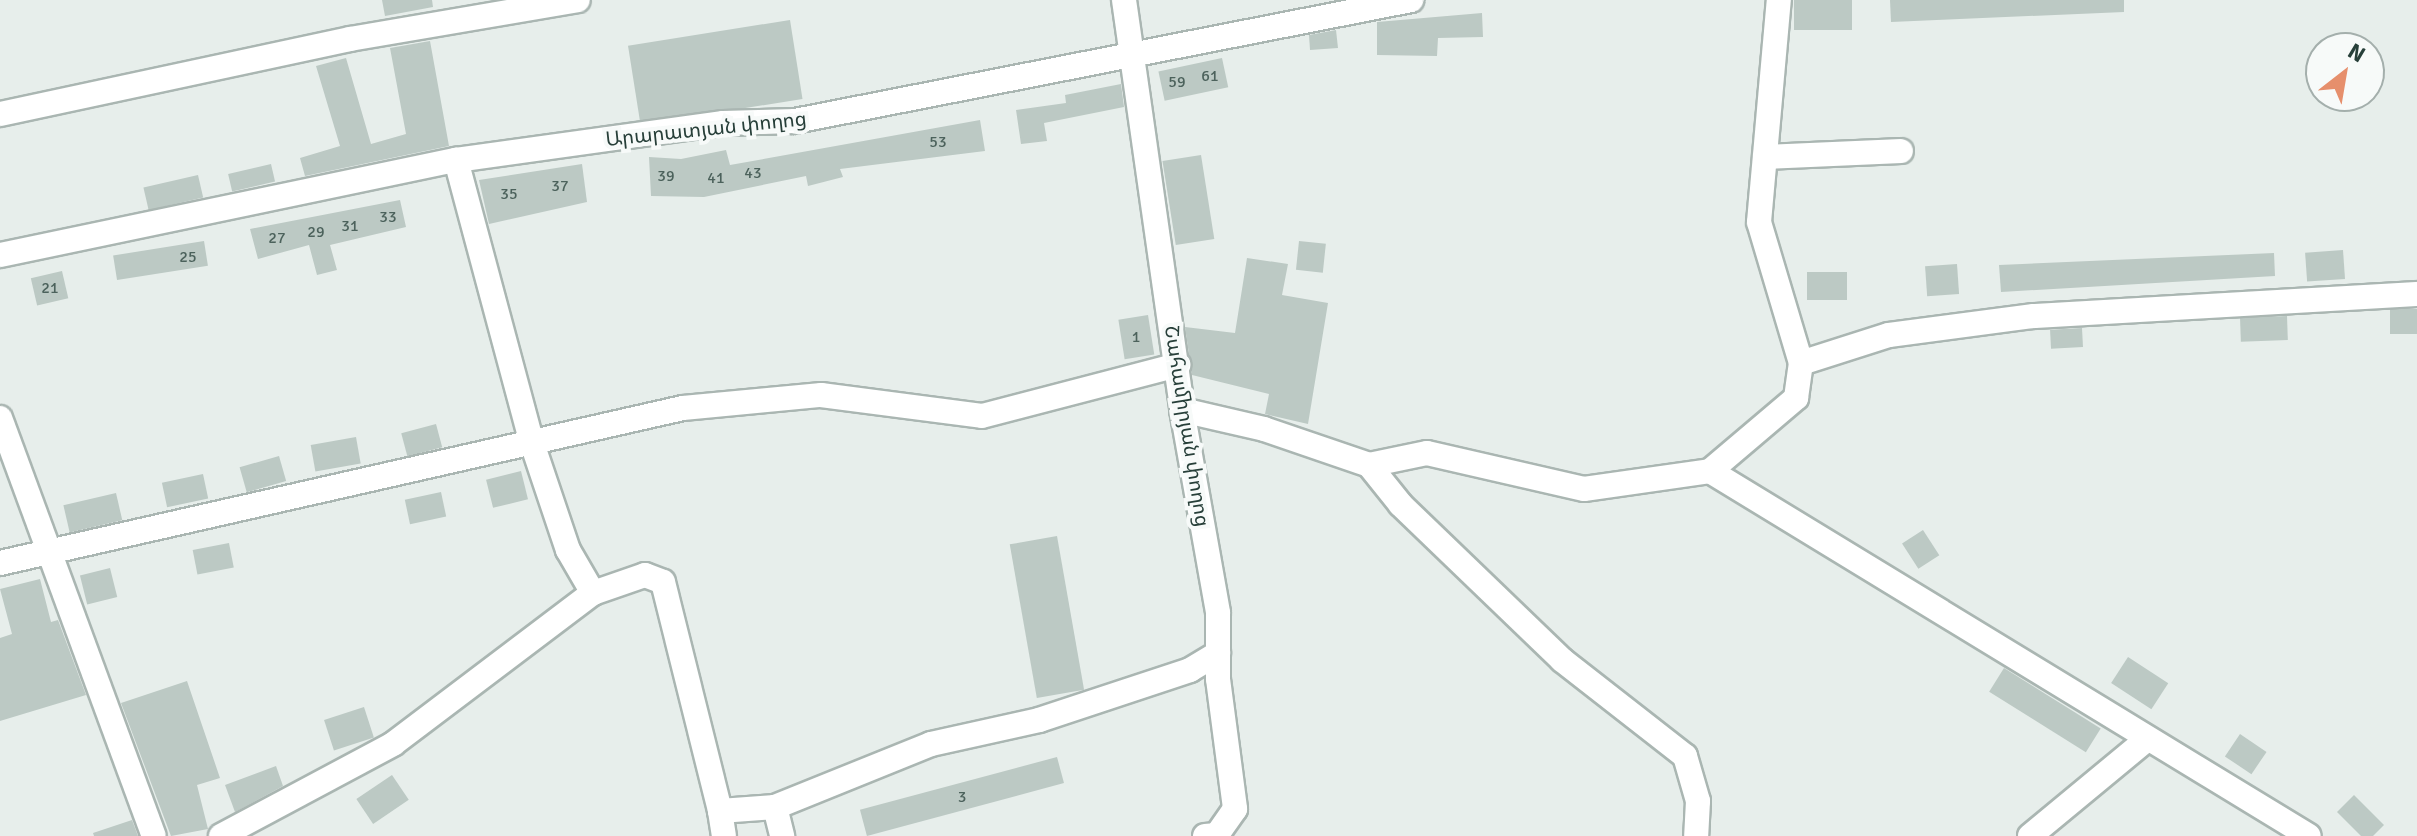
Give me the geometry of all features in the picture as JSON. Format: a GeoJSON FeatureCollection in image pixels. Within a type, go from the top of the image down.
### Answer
{"type":"FeatureCollection","features":[{"type":"Feature","properties":{"kind":"street"},"geometry":{"type":"LineString","coordinates":[[0,114],[434,12],[578,0]]}},
{"type":"Feature","properties":{"kind":"street","name":"Շահամիրյան փողոց"},"geometry":{"type":"LineString","coordinates":[[1124,0],[1129,56],[1178,365],[1182,410],[1218,613],[1218,653],[1235,809],[1217,835],[1205,836]]}},
{"type":"Feature","properties":{"kind":"street","name":"Արարատյան փողոց"},"geometry":{"type":"LineString","coordinates":[[0,255],[456,160],[723,123],[795,121],[1411,0]]}},
{"type":"Feature","properties":{"kind":"street"},"geometry":{"type":"LineString","coordinates":[[1182,410],[1264,429],[1369,465],[1427,453],[1584,489],[1710,471],[1796,398],[1801,363],[1759,222],[1779,0]]}},
{"type":"Feature","properties":{"kind":"street"},"geometry":{"type":"LineString","coordinates":[[1765,157],[1901,151]]}},
{"type":"Feature","properties":{"kind":"street"},"geometry":{"type":"LineString","coordinates":[[456,160],[532,443],[568,550],[593,593]]}},
{"type":"Feature","properties":{"kind":"street"},"geometry":{"type":"LineString","coordinates":[[1801,363],[1889,335],[2034,316],[2417,294]]}},
{"type":"Feature","properties":{"kind":"street"},"geometry":{"type":"LineString","coordinates":[[0,563],[683,408],[821,395],[982,416],[1178,365]]}},
{"type":"Feature","properties":{"kind":"street"},"geometry":{"type":"LineString","coordinates":[[0,418],[53,551],[154,836]]}},
{"type":"Feature","properties":{"kind":"street"},"geometry":{"type":"LineString","coordinates":[[1369,465],[1401,505],[1562,660],[1685,756],[1698,801],[1696,836]]}},
{"type":"Feature","properties":{"kind":"street"},"geometry":{"type":"LineString","coordinates":[[1710,471],[2146,740],[2309,836]]}},
{"type":"Feature","properties":{"kind":"street"},"geometry":{"type":"LineString","coordinates":[[221,836],[393,744],[593,593],[645,575],[663,582],[724,836]]}},
{"type":"Feature","properties":{"kind":"street"},"geometry":{"type":"LineString","coordinates":[[720,811],[775,807],[931,744],[1039,720],[1190,670],[1218,653]]}},
{"type":"Feature","properties":{"kind":"street"},"geometry":{"type":"LineString","coordinates":[[2030,836],[2146,740]]}},
{"type":"Feature","properties":{"kind":"street"},"geometry":{"type":"LineString","coordinates":[[775,807],[782,836]]}},
{"type":"Feature","properties":{"kind":"building"},"geometry":{"type":"Polygon","coordinates":[[[382,0],[432,0],[433,7],[385,16],[382,0]]]}},
{"type":"Feature","properties":{"kind":"building"},"geometry":{"type":"Polygon","coordinates":[[[1794,0],[1852,0],[1852,30],[1794,30],[1794,0]]]}},
{"type":"Feature","properties":{"kind":"building"},"geometry":{"type":"Polygon","coordinates":[[[1890,0],[2124,0],[2124,12],[1891,22],[1890,0]]]}},
{"type":"Feature","properties":{"kind":"building"},"geometry":{"type":"Polygon","coordinates":[[[1482,13],[1483,37],[1438,38],[1437,56],[1377,55],[1377,22],[1482,13]]]}},
{"type":"Feature","properties":{"kind":"building"},"geometry":{"type":"Polygon","coordinates":[[[790,20],[803,99],[641,125],[628,46],[790,20]]]}},
{"type":"Feature","properties":{"kind":"building"},"geometry":{"type":"Polygon","coordinates":[[[1336,30],[1338,48],[1310,50],[1309,35],[1336,30]]]}},
{"type":"Feature","properties":{"kind":"building"},"geometry":{"type":"Polygon","coordinates":[[[430,41],[449,146],[305,176],[300,158],[340,146],[316,66],[346,58],[371,144],[406,134],[390,48],[430,41]]]}},
{"type":"Feature","properties":{"kind":"building"},"geometry":{"type":"Polygon","coordinates":[[[1222,58],[1228,87],[1165,101],[1158,72],[1222,58]]]}},
{"type":"Feature","properties":{"kind":"building"},"geometry":{"type":"Polygon","coordinates":[[[1121,84],[1124,107],[1044,123],[1047,141],[1021,144],[1016,110],[1066,103],[1065,95],[1121,84]]]}},
{"type":"Feature","properties":{"kind":"building"},"geometry":{"type":"Polygon","coordinates":[[[980,120],[985,151],[840,169],[843,177],[808,186],[806,176],[704,197],[651,196],[649,157],[681,159],[726,150],[730,165],[980,120]]]}},
{"type":"Feature","properties":{"kind":"building"},"geometry":{"type":"Polygon","coordinates":[[[1201,155],[1214,239],[1176,245],[1162,161],[1201,155]]]}},
{"type":"Feature","properties":{"kind":"building"},"geometry":{"type":"Polygon","coordinates":[[[271,164],[275,182],[232,191],[228,174],[271,164]]]}},
{"type":"Feature","properties":{"kind":"building"},"geometry":{"type":"Polygon","coordinates":[[[582,164],[587,202],[489,224],[479,180],[582,164]]]}},
{"type":"Feature","properties":{"kind":"building"},"geometry":{"type":"Polygon","coordinates":[[[198,175],[203,197],[149,210],[143,188],[198,175]]]}},
{"type":"Feature","properties":{"kind":"building"},"geometry":{"type":"Polygon","coordinates":[[[400,200],[406,227],[330,245],[337,270],[317,275],[309,245],[258,259],[250,229],[400,200]]]}},
{"type":"Feature","properties":{"kind":"building"},"geometry":{"type":"Polygon","coordinates":[[[204,241],[208,266],[117,280],[113,255],[204,241]]]}},
{"type":"Feature","properties":{"kind":"building"},"geometry":{"type":"Polygon","coordinates":[[[1299,241],[1326,244],[1323,273],[1296,270],[1299,241]]]}},
{"type":"Feature","properties":{"kind":"building"},"geometry":{"type":"Polygon","coordinates":[[[2343,250],[2345,279],[2307,282],[2305,253],[2343,250]]]}},
{"type":"Feature","properties":{"kind":"building"},"geometry":{"type":"Polygon","coordinates":[[[2274,253],[2275,276],[2001,292],[1999,265],[2274,253]]]}},
{"type":"Feature","properties":{"kind":"building"},"geometry":{"type":"Polygon","coordinates":[[[1247,258],[1288,264],[1282,295],[1328,303],[1308,424],[1265,414],[1269,394],[1192,375],[1185,327],[1235,333],[1247,258]]]}},
{"type":"Feature","properties":{"kind":"building"},"geometry":{"type":"Polygon","coordinates":[[[1957,264],[1959,294],[1927,296],[1925,266],[1957,264]]]}},
{"type":"Feature","properties":{"kind":"building"},"geometry":{"type":"Polygon","coordinates":[[[62,271],[68,298],[37,305],[31,278],[62,271]]]}},
{"type":"Feature","properties":{"kind":"building"},"geometry":{"type":"Polygon","coordinates":[[[1807,272],[1847,272],[1847,300],[1807,300],[1807,272]]]}},
{"type":"Feature","properties":{"kind":"building"},"geometry":{"type":"Polygon","coordinates":[[[2390,309],[2417,309],[2417,334],[2390,334],[2390,309]]]}},
{"type":"Feature","properties":{"kind":"building"},"geometry":{"type":"Polygon","coordinates":[[[1148,315],[1154,355],[1125,359],[1118,320],[1148,315]]]}},
{"type":"Feature","properties":{"kind":"building"},"geometry":{"type":"Polygon","coordinates":[[[2287,316],[2288,340],[2241,342],[2240,318],[2287,316]]]}},
{"type":"Feature","properties":{"kind":"building"},"geometry":{"type":"Polygon","coordinates":[[[2082,328],[2083,347],[2051,349],[2050,330],[2082,328]]]}},
{"type":"Feature","properties":{"kind":"building"},"geometry":{"type":"Polygon","coordinates":[[[436,424],[442,447],[407,456],[401,433],[436,424]]]}},
{"type":"Feature","properties":{"kind":"building"},"geometry":{"type":"Polygon","coordinates":[[[356,437],[361,464],[315,472],[311,445],[356,437]]]}},
{"type":"Feature","properties":{"kind":"building"},"geometry":{"type":"Polygon","coordinates":[[[279,456],[286,481],[247,492],[240,467],[279,456]]]}},
{"type":"Feature","properties":{"kind":"building"},"geometry":{"type":"Polygon","coordinates":[[[521,471],[528,499],[493,508],[486,480],[521,471]]]}},
{"type":"Feature","properties":{"kind":"building"},"geometry":{"type":"Polygon","coordinates":[[[203,474],[208,498],[167,507],[162,483],[203,474]]]}},
{"type":"Feature","properties":{"kind":"building"},"geometry":{"type":"Polygon","coordinates":[[[441,492],[446,516],[410,524],[405,500],[441,492]]]}},
{"type":"Feature","properties":{"kind":"building"},"geometry":{"type":"Polygon","coordinates":[[[116,493],[122,520],[70,532],[63,505],[116,493]]]}},
{"type":"Feature","properties":{"kind":"building"},"geometry":{"type":"Polygon","coordinates":[[[1923,530],[1939,555],[1918,569],[1902,544],[1923,530]]]}},
{"type":"Feature","properties":{"kind":"building"},"geometry":{"type":"Polygon","coordinates":[[[1057,536],[1084,690],[1037,698],[1010,544],[1057,536]]]}},
{"type":"Feature","properties":{"kind":"building"},"geometry":{"type":"Polygon","coordinates":[[[229,543],[234,568],[197,575],[193,550],[229,543]]]}},
{"type":"Feature","properties":{"kind":"building"},"geometry":{"type":"Polygon","coordinates":[[[110,568],[117,597],[87,605],[80,575],[110,568]]]}},
{"type":"Feature","properties":{"kind":"building"},"geometry":{"type":"Polygon","coordinates":[[[40,579],[51,622],[58,620],[86,695],[0,721],[0,638],[12,634],[0,589],[40,579]]]}},
{"type":"Feature","properties":{"kind":"building"},"geometry":{"type":"Polygon","coordinates":[[[2128,657],[2168,683],[2151,709],[2111,683],[2128,657]]]}},
{"type":"Feature","properties":{"kind":"building"},"geometry":{"type":"Polygon","coordinates":[[[2004,668],[2101,728],[2086,752],[1989,692],[2004,668]]]}},
{"type":"Feature","properties":{"kind":"building"},"geometry":{"type":"Polygon","coordinates":[[[187,681],[220,778],[197,785],[208,829],[171,836],[121,703],[187,681]]]}},
{"type":"Feature","properties":{"kind":"building"},"geometry":{"type":"Polygon","coordinates":[[[364,707],[374,737],[334,750],[324,720],[364,707]]]}},
{"type":"Feature","properties":{"kind":"building"},"geometry":{"type":"Polygon","coordinates":[[[2240,734],[2267,752],[2251,774],[2225,756],[2240,734]]]}},
{"type":"Feature","properties":{"kind":"building"},"geometry":{"type":"Polygon","coordinates":[[[1057,757],[1064,783],[867,836],[860,810],[1057,757]]]}},
{"type":"Feature","properties":{"kind":"building"},"geometry":{"type":"Polygon","coordinates":[[[276,766],[283,786],[235,812],[225,785],[276,766]]]}},
{"type":"Feature","properties":{"kind":"building"},"geometry":{"type":"Polygon","coordinates":[[[392,775],[409,800],[373,824],[356,799],[392,775]]]}},
{"type":"Feature","properties":{"kind":"building"},"geometry":{"type":"Polygon","coordinates":[[[2354,795],[2384,825],[2373,836],[2361,836],[2337,812],[2354,795]]]}},
{"type":"Feature","properties":{"kind":"building"},"geometry":{"type":"Polygon","coordinates":[[[132,820],[138,836],[94,836],[93,833],[132,820]]]}}]}
